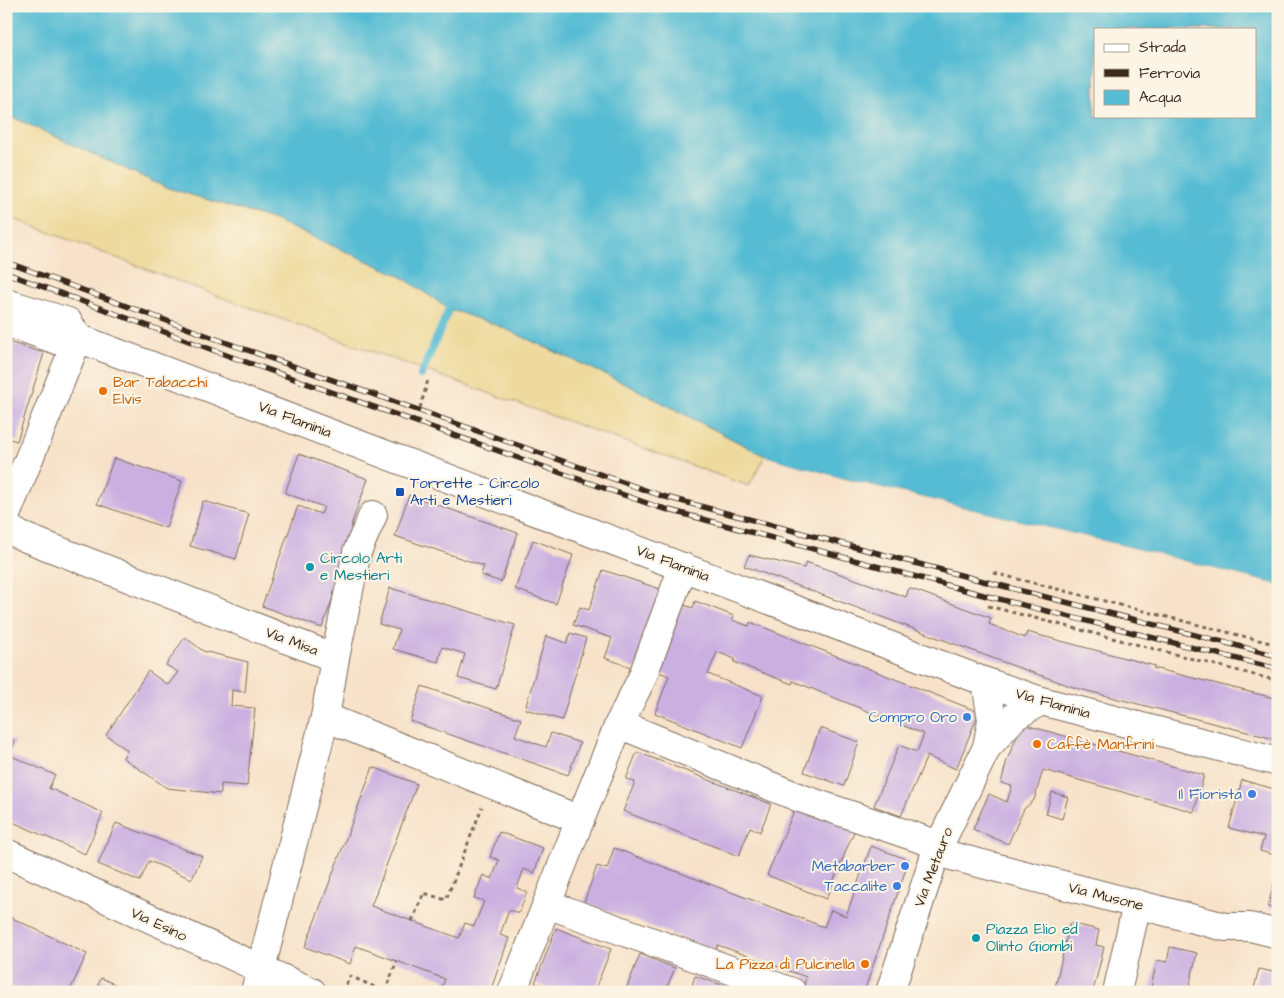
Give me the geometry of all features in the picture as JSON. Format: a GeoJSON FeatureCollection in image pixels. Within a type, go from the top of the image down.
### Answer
{"type":"FeatureCollection","features":[{"type":"Feature","properties":{"kind":"street","name":"Via Flaminia"},"geometry":{"type":"LineString","coordinates":[[6,303],[68,322],[78,338]]}},
{"type":"Feature","properties":{"kind":"street","name":"Via Flaminia"},"geometry":{"type":"LineString","coordinates":[[6,322],[60,341],[78,338],[986,682],[1041,701],[1278,762]]}},
{"type":"Feature","properties":{"kind":"street"},"geometry":{"type":"LineString","coordinates":[[6,515],[78,338]]}},
{"type":"Feature","properties":{"kind":"street"},"geometry":{"type":"LineString","coordinates":[[335,658],[357,552],[373,515]]}},
{"type":"Feature","properties":{"kind":"street","name":"Via Misa"},"geometry":{"type":"LineString","coordinates":[[6,527],[21,536],[335,658],[325,717],[258,981]]}},
{"type":"Feature","properties":{"kind":"street"},"geometry":{"type":"LineString","coordinates":[[512,992],[619,724],[642,678],[683,567]]}},
{"type":"Feature","properties":{"kind":"street","name":"Via Metauro"},"geometry":{"type":"LineString","coordinates":[[986,682],[992,720],[987,747]]}},
{"type":"Feature","properties":{"kind":"street","name":"Via Metauro"},"geometry":{"type":"LineString","coordinates":[[890,992],[937,848],[987,747],[1015,716],[1041,701]]}},
{"type":"Feature","properties":{"kind":"street"},"geometry":{"type":"LineString","coordinates":[[325,717],[580,820]]}},
{"type":"Feature","properties":{"kind":"street","name":"Via Musone"},"geometry":{"type":"LineString","coordinates":[[619,724],[800,798],[937,848],[1225,927],[1250,928],[1278,934]]}},
{"type":"Feature","properties":{"kind":"street","name":"Via Esino"},"geometry":{"type":"LineString","coordinates":[[6,853],[258,981],[312,992]]}},
{"type":"Feature","properties":{"kind":"street"},"geometry":{"type":"LineString","coordinates":[[547,904],[792,992]]}},
{"type":"Feature","properties":{"kind":"street"},"geometry":{"type":"LineString","coordinates":[[1117,992],[1137,904]]}},
{"type":"Feature","properties":{"kind":"path"},"geometry":{"type":"LineString","coordinates":[[420,408],[428,380]]}},
{"type":"Feature","properties":{"kind":"path"},"geometry":{"type":"LineString","coordinates":[[994,573],[1278,645]]}},
{"type":"Feature","properties":{"kind":"path"},"geometry":{"type":"LineString","coordinates":[[988,606],[1278,680]]}},
{"type":"Feature","properties":{"kind":"path"},"geometry":{"type":"LineString","coordinates":[[412,921],[424,892],[446,900],[491,783]]}},
{"type":"Feature","properties":{"kind":"path"},"geometry":{"type":"LineString","coordinates":[[343,992],[350,976],[386,992],[397,961]]}},
{"type":"Feature","properties":{"kind":"sand"},"geometry":{"type":"Polygon","coordinates":[[[6,114],[165,187],[272,219],[399,275],[449,309],[499,326],[626,384],[765,456],[749,486],[220,297],[6,216],[6,114]]]}},
{"type":"Feature","properties":{"kind":"water"},"geometry":{"type":"Polygon","coordinates":[[[6,6],[1278,6],[1278,585],[845,479],[765,456],[626,384],[499,326],[449,309],[399,275],[272,219],[165,187],[6,114],[6,6]]]}},
{"type":"Feature","properties":{"kind":"pier"},"geometry":{"type":"Polygon","coordinates":[[[765,456],[845,479],[1129,547],[1278,585],[1278,587],[1128,549],[845,482],[763,459],[765,456]]]}},
{"type":"Feature","properties":{"kind":"building"},"geometry":{"type":"Polygon","coordinates":[[[6,341],[44,353],[17,441],[6,438],[6,341]]]}},
{"type":"Feature","properties":{"kind":"building","name":"Circolo Arti e Mestieri"},"geometry":{"type":"Polygon","coordinates":[[[299,454],[368,479],[351,525],[358,527],[322,628],[262,606],[298,506],[321,514],[324,507],[285,493],[299,454]]]}},
{"type":"Feature","properties":{"kind":"building"},"geometry":{"type":"Polygon","coordinates":[[[114,458],[182,481],[166,528],[97,504],[114,458]]]}},
{"type":"Feature","properties":{"kind":"building"},"geometry":{"type":"Polygon","coordinates":[[[409,495],[518,533],[501,582],[481,575],[484,566],[395,536],[409,495]]]}},
{"type":"Feature","properties":{"kind":"building"},"geometry":{"type":"Polygon","coordinates":[[[203,501],[249,514],[236,559],[190,546],[203,501]]]}},
{"type":"Feature","properties":{"kind":"building"},"geometry":{"type":"Polygon","coordinates":[[[533,540],[573,555],[556,604],[515,589],[533,540]]]}},
{"type":"Feature","properties":{"kind":"building"},"geometry":{"type":"Polygon","coordinates":[[[749,555],[804,568],[806,562],[906,597],[909,588],[991,618],[989,624],[1025,638],[1027,632],[1155,666],[1153,668],[1278,699],[1278,740],[1076,688],[744,566],[749,555]]]}},
{"type":"Feature","properties":{"kind":"building"},"geometry":{"type":"Polygon","coordinates":[[[603,570],[663,590],[636,669],[605,658],[612,638],[573,625],[580,607],[589,610],[603,570]]]}},
{"type":"Feature","properties":{"kind":"building"},"geometry":{"type":"Polygon","coordinates":[[[390,588],[515,625],[496,689],[458,678],[465,654],[442,647],[438,662],[393,649],[399,630],[379,624],[390,588]]]}},
{"type":"Feature","properties":{"kind":"building"},"geometry":{"type":"Polygon","coordinates":[[[695,601],[734,616],[732,620],[749,626],[750,622],[979,712],[956,769],[927,756],[901,816],[874,806],[899,745],[917,752],[924,734],[793,681],[792,684],[734,662],[735,659],[717,652],[708,674],[763,696],[742,748],[655,713],[669,676],[656,671],[679,603],[693,608],[695,601]]]}},
{"type":"Feature","properties":{"kind":"building"},"geometry":{"type":"Polygon","coordinates":[[[570,633],[586,638],[562,720],[525,709],[546,636],[567,643],[570,633]]]}},
{"type":"Feature","properties":{"kind":"building"},"geometry":{"type":"Polygon","coordinates":[[[185,637],[203,651],[248,662],[245,692],[232,690],[231,706],[255,708],[247,786],[221,784],[221,794],[167,788],[123,758],[127,750],[106,735],[148,671],[168,685],[178,672],[166,665],[185,637]]]}},
{"type":"Feature","properties":{"kind":"building"},"geometry":{"type":"Polygon","coordinates":[[[422,686],[521,719],[515,736],[546,747],[551,733],[580,743],[568,775],[410,721],[422,686]]]}},
{"type":"Feature","properties":{"kind":"building"},"geometry":{"type":"Polygon","coordinates":[[[1022,724],[1204,775],[1194,812],[1043,770],[1034,800],[1024,809],[1008,844],[973,829],[989,794],[1007,802],[1012,786],[1001,783],[1007,760],[1022,724]]]}},
{"type":"Feature","properties":{"kind":"building"},"geometry":{"type":"Polygon","coordinates":[[[820,728],[859,742],[844,786],[804,772],[820,728]]]}},
{"type":"Feature","properties":{"kind":"building"},"geometry":{"type":"Polygon","coordinates":[[[6,738],[15,741],[9,755],[55,775],[49,788],[103,813],[85,854],[6,819],[6,738]]]}},
{"type":"Feature","properties":{"kind":"building"},"geometry":{"type":"Polygon","coordinates":[[[637,752],[771,804],[760,832],[750,827],[739,856],[623,811],[635,782],[626,779],[637,752]]]}},
{"type":"Feature","properties":{"kind":"building"},"geometry":{"type":"Polygon","coordinates":[[[373,767],[417,784],[371,906],[459,938],[465,923],[474,926],[484,901],[474,898],[483,875],[492,879],[499,860],[490,857],[499,832],[543,848],[534,873],[524,869],[517,888],[527,892],[519,913],[509,910],[500,935],[509,938],[490,992],[440,992],[445,979],[356,946],[350,964],[305,947],[373,767]]]}},
{"type":"Feature","properties":{"kind":"building"},"geometry":{"type":"Polygon","coordinates":[[[1242,780],[1278,790],[1278,856],[1260,851],[1264,837],[1229,828],[1242,780]]]}},
{"type":"Feature","properties":{"kind":"building"},"geometry":{"type":"Polygon","coordinates":[[[1052,792],[1068,797],[1062,819],[1046,814],[1052,792]]]}},
{"type":"Feature","properties":{"kind":"building"},"geometry":{"type":"Polygon","coordinates":[[[796,806],[855,829],[826,899],[767,875],[796,806]]]}},
{"type":"Feature","properties":{"kind":"building"},"geometry":{"type":"Polygon","coordinates":[[[116,823],[202,856],[192,879],[149,861],[140,881],[98,864],[116,823]]]}},
{"type":"Feature","properties":{"kind":"building"},"geometry":{"type":"Polygon","coordinates":[[[871,846],[909,860],[864,992],[821,992],[804,986],[806,977],[718,945],[716,950],[584,902],[597,866],[607,869],[614,848],[824,927],[831,910],[846,916],[871,846]]]}},
{"type":"Feature","properties":{"kind":"building"},"geometry":{"type":"Polygon","coordinates":[[[1278,871],[1278,909],[1268,907],[1278,871]]]}},
{"type":"Feature","properties":{"kind":"building"},"geometry":{"type":"Polygon","coordinates":[[[6,915],[87,954],[69,992],[6,992],[6,915]]]}},
{"type":"Feature","properties":{"kind":"building"},"geometry":{"type":"Polygon","coordinates":[[[1070,923],[1099,930],[1096,945],[1104,947],[1093,992],[1054,992],[1070,923]]]}},
{"type":"Feature","properties":{"kind":"building"},"geometry":{"type":"Polygon","coordinates":[[[556,928],[611,949],[594,992],[557,992],[535,983],[556,928]]]}},
{"type":"Feature","properties":{"kind":"building"},"geometry":{"type":"Polygon","coordinates":[[[1170,947],[1197,953],[1188,992],[1150,992],[1157,960],[1167,962],[1170,947]]]}},
{"type":"Feature","properties":{"kind":"building"},"geometry":{"type":"Polygon","coordinates":[[[640,954],[675,968],[665,992],[625,992],[640,954]]]}},
{"type":"Feature","properties":{"kind":"building"},"geometry":{"type":"Polygon","coordinates":[[[1259,969],[1278,973],[1278,992],[1253,992],[1259,969]]]}},
{"type":"Feature","properties":{"kind":"building"},"geometry":{"type":"Polygon","coordinates":[[[695,976],[741,991],[741,992],[690,992],[695,976]]]}},
{"type":"Feature","properties":{"kind":"building"},"geometry":{"type":"Polygon","coordinates":[[[101,978],[132,992],[95,992],[101,978]]]}},
{"type":"Feature","properties":{"kind":"waterway"},"geometry":{"type":"LineString","coordinates":[[421,375],[449,309]]}},
{"type":"Feature","properties":{"kind":"railway"},"geometry":{"type":"LineString","coordinates":[[6,262],[233,345],[662,496],[983,581],[1278,656]]}},
{"type":"Feature","properties":{"kind":"railway"},"geometry":{"type":"LineString","coordinates":[[6,273],[229,356],[658,507],[987,596],[1278,669]]}},
{"type":"Feature","properties":{"kind":"place","name":"Bar Tabacchi Elvis"},"geometry":{"type":"Point","coordinates":[103,391]}},
{"type":"Feature","properties":{"kind":"place","name":"Torrette - Circolo Arti e Mestieri"},"geometry":{"type":"Point","coordinates":[400,492]}},
{"type":"Feature","properties":{"kind":"place","name":"Circolo Arti e Mestieri"},"geometry":{"type":"Point","coordinates":[310,567]}},
{"type":"Feature","properties":{"kind":"place","name":"Compro Oro"},"geometry":{"type":"Point","coordinates":[967,717]}},
{"type":"Feature","properties":{"kind":"place","name":"Caffè Manfrini"},"geometry":{"type":"Point","coordinates":[1037,744]}},
{"type":"Feature","properties":{"kind":"place","name":"Il Fiorista"},"geometry":{"type":"Point","coordinates":[1252,794]}},
{"type":"Feature","properties":{"kind":"place","name":"Metabarber"},"geometry":{"type":"Point","coordinates":[905,866]}},
{"type":"Feature","properties":{"kind":"place","name":"Taccalite"},"geometry":{"type":"Point","coordinates":[897,886]}},
{"type":"Feature","properties":{"kind":"place","name":"Piazza Elio ed Olinto Giombi"},"geometry":{"type":"Point","coordinates":[976,938]}},
{"type":"Feature","properties":{"kind":"place","name":"La Pizza di Pulcinella"},"geometry":{"type":"Point","coordinates":[865,964]}}]}
